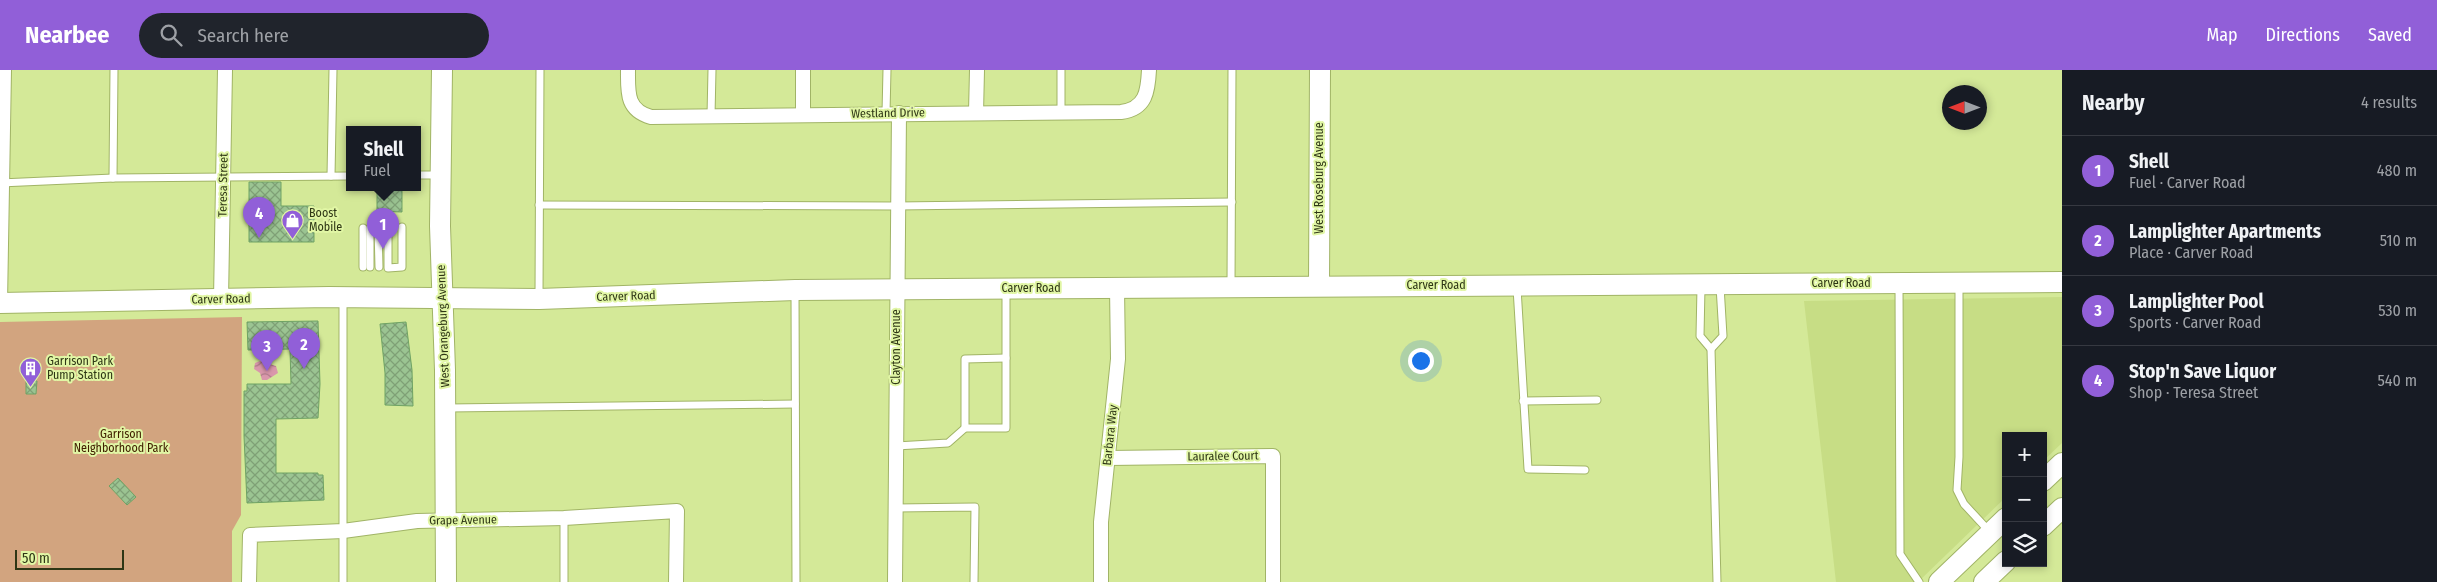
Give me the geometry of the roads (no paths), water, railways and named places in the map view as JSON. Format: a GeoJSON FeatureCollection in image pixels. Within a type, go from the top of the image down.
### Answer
{"type":"FeatureCollection","features":[{"type":"Feature","properties":{"kind":"street"},"geometry":{"type":"LineString","coordinates":[[0,303],[4,70]]}},
{"type":"Feature","properties":{"kind":"street","name":"Teresa Street"},"geometry":{"type":"LineString","coordinates":[[221,299],[225,70]]}},
{"type":"Feature","properties":{"kind":"street","name":"West Orangeburg Avenue"},"geometry":{"type":"LineString","coordinates":[[442,70],[440,226],[445,408],[446,582]]}},
{"type":"Feature","properties":{"kind":"street","name":"Westland Drive"},"geometry":{"type":"LineString","coordinates":[[628,70],[628,94],[635,109],[651,116],[1122,112],[1129,111],[1140,104],[1147,94],[1149,70]]}},
{"type":"Feature","properties":{"kind":"street"},"geometry":{"type":"LineString","coordinates":[[803,70],[803,115]]}},
{"type":"Feature","properties":{"kind":"street"},"geometry":{"type":"LineString","coordinates":[[976,113],[977,70]]}},
{"type":"Feature","properties":{"kind":"street","name":"West Roseburg Avenue"},"geometry":{"type":"LineString","coordinates":[[1319,286],[1320,70]]}},
{"type":"Feature","properties":{"kind":"street","name":"Clayton Avenue"},"geometry":{"type":"LineString","coordinates":[[892,113],[898,206],[895,582]]}},
{"type":"Feature","properties":{"kind":"street","name":"Carver Road"},"geometry":{"type":"LineString","coordinates":[[0,303],[343,297],[539,299],[795,290],[2062,282]]}},
{"type":"Feature","properties":{"kind":"street","name":"Barbara Way"},"geometry":{"type":"LineString","coordinates":[[1101,582],[1100,522],[1118,359],[1117,288]]}},
{"type":"Feature","properties":{"kind":"street","name":"Lauralee Court"},"geometry":{"type":"LineString","coordinates":[[1108,458],[1273,456],[1273,582]]}},
{"type":"Feature","properties":{"kind":"street"},"geometry":{"type":"LineString","coordinates":[[2047,477],[2062,463]]}},
{"type":"Feature","properties":{"kind":"street"},"geometry":{"type":"LineString","coordinates":[[2047,522],[2062,508]]}},
{"type":"Feature","properties":{"kind":"street","name":"Grape Avenue"},"geometry":{"type":"LineString","coordinates":[[249,582],[250,535],[343,531],[414,521],[564,518],[677,511],[676,582]]}},
{"type":"Feature","properties":{"kind":"street"},"geometry":{"type":"LineString","coordinates":[[1939,582],[2002,522]]}},
{"type":"Feature","properties":{"kind":"street"},"geometry":{"type":"LineString","coordinates":[[1991,533],[2002,545]]}},
{"type":"Feature","properties":{"kind":"street"},"geometry":{"type":"LineString","coordinates":[[1984,582],[2002,565]]}},
{"type":"Feature","properties":{"kind":"lane"},"geometry":{"type":"LineString","coordinates":[[113,178],[114,70]]}},
{"type":"Feature","properties":{"kind":"lane"},"geometry":{"type":"LineString","coordinates":[[330,176],[333,70]]}},
{"type":"Feature","properties":{"kind":"lane"},"geometry":{"type":"LineString","coordinates":[[539,299],[540,70]]}},
{"type":"Feature","properties":{"kind":"lane"},"geometry":{"type":"LineString","coordinates":[[711,116],[712,70]]}},
{"type":"Feature","properties":{"kind":"lane"},"geometry":{"type":"LineString","coordinates":[[887,70],[892,113]]}},
{"type":"Feature","properties":{"kind":"lane"},"geometry":{"type":"LineString","coordinates":[[1061,70],[1061,113]]}},
{"type":"Feature","properties":{"kind":"lane"},"geometry":{"type":"LineString","coordinates":[[1231,287],[1232,70]]}},
{"type":"Feature","properties":{"kind":"lane"},"geometry":{"type":"LineString","coordinates":[[421,175],[441,175]]}},
{"type":"Feature","properties":{"kind":"lane"},"geometry":{"type":"LineString","coordinates":[[1,184],[113,178],[346,176]]}},
{"type":"Feature","properties":{"kind":"lane"},"geometry":{"type":"LineString","coordinates":[[539,205],[898,206],[1232,202]]}},
{"type":"Feature","properties":{"kind":"lane"},"geometry":{"type":"LineString","coordinates":[[366,228],[367,267]]}},
{"type":"Feature","properties":{"kind":"lane"},"geometry":{"type":"LineString","coordinates":[[378,228],[379,268]]}},
{"type":"Feature","properties":{"kind":"lane"},"geometry":{"type":"LineString","coordinates":[[388,228],[388,268],[402,268],[402,228]]}},
{"type":"Feature","properties":{"kind":"lane"},"geometry":{"type":"LineString","coordinates":[[1899,283],[1900,554],[1919,582]]}},
{"type":"Feature","properties":{"kind":"lane"},"geometry":{"type":"LineString","coordinates":[[1959,283],[1957,490],[1964,504],[1991,533]]}},
{"type":"Feature","properties":{"kind":"lane"},"geometry":{"type":"LineString","coordinates":[[1711,284],[1723,336],[1711,349]]}},
{"type":"Feature","properties":{"kind":"lane"},"geometry":{"type":"LineString","coordinates":[[1711,284],[1700,336],[1711,349],[1717,582]]}},
{"type":"Feature","properties":{"kind":"lane"},"geometry":{"type":"LineString","coordinates":[[1517,285],[1528,469],[1585,470]]}},
{"type":"Feature","properties":{"kind":"lane"},"geometry":{"type":"LineString","coordinates":[[896,446],[948,443],[965,428],[1006,428],[1006,288]]}},
{"type":"Feature","properties":{"kind":"lane"},"geometry":{"type":"LineString","coordinates":[[795,290],[796,582]]}},
{"type":"Feature","properties":{"kind":"lane"},"geometry":{"type":"LineString","coordinates":[[343,297],[343,582]]}},
{"type":"Feature","properties":{"kind":"lane"},"geometry":{"type":"LineString","coordinates":[[965,428],[965,359],[1006,358]]}},
{"type":"Feature","properties":{"kind":"lane"},"geometry":{"type":"LineString","coordinates":[[1523,401],[1597,400]]}},
{"type":"Feature","properties":{"kind":"lane"},"geometry":{"type":"LineString","coordinates":[[445,408],[795,404]]}},
{"type":"Feature","properties":{"kind":"lane"},"geometry":{"type":"LineString","coordinates":[[896,508],[975,507],[974,582]]}},
{"type":"Feature","properties":{"kind":"lane"},"geometry":{"type":"LineString","coordinates":[[564,518],[564,582]]}},
{"type":"Feature","properties":{"kind":"water"},"geometry":{"type":"Polygon","coordinates":[[[260,361],[276,366],[278,373],[267,380],[262,380],[260,373],[254,369],[255,363],[260,361]]]}},
{"type":"Feature","properties":{"kind":"place","name":"Stop'n Save Liquor"},"geometry":{"type":"Point","coordinates":[259,238]}},
{"type":"Feature","properties":{"kind":"place","name":"Boost Mobile"},"geometry":{"type":"Point","coordinates":[293,239]}},
{"type":"Feature","properties":{"kind":"place","name":"Shell"},"geometry":{"type":"Point","coordinates":[383,249]}},
{"type":"Feature","properties":{"kind":"place","name":"Lamplighter Apartments"},"geometry":{"type":"Point","coordinates":[304,369]}},
{"type":"Feature","properties":{"kind":"place","name":"Lamplighter Pool"},"geometry":{"type":"Point","coordinates":[267,371]}},
{"type":"Feature","properties":{"kind":"place","name":"Garrison Park Pump Station"},"geometry":{"type":"Point","coordinates":[31,387]}},
{"type":"Feature","properties":{"kind":"park label","name":"Garrison Neighborhood Park"},"geometry":{"type":"Point","coordinates":[121,441]}}]}
